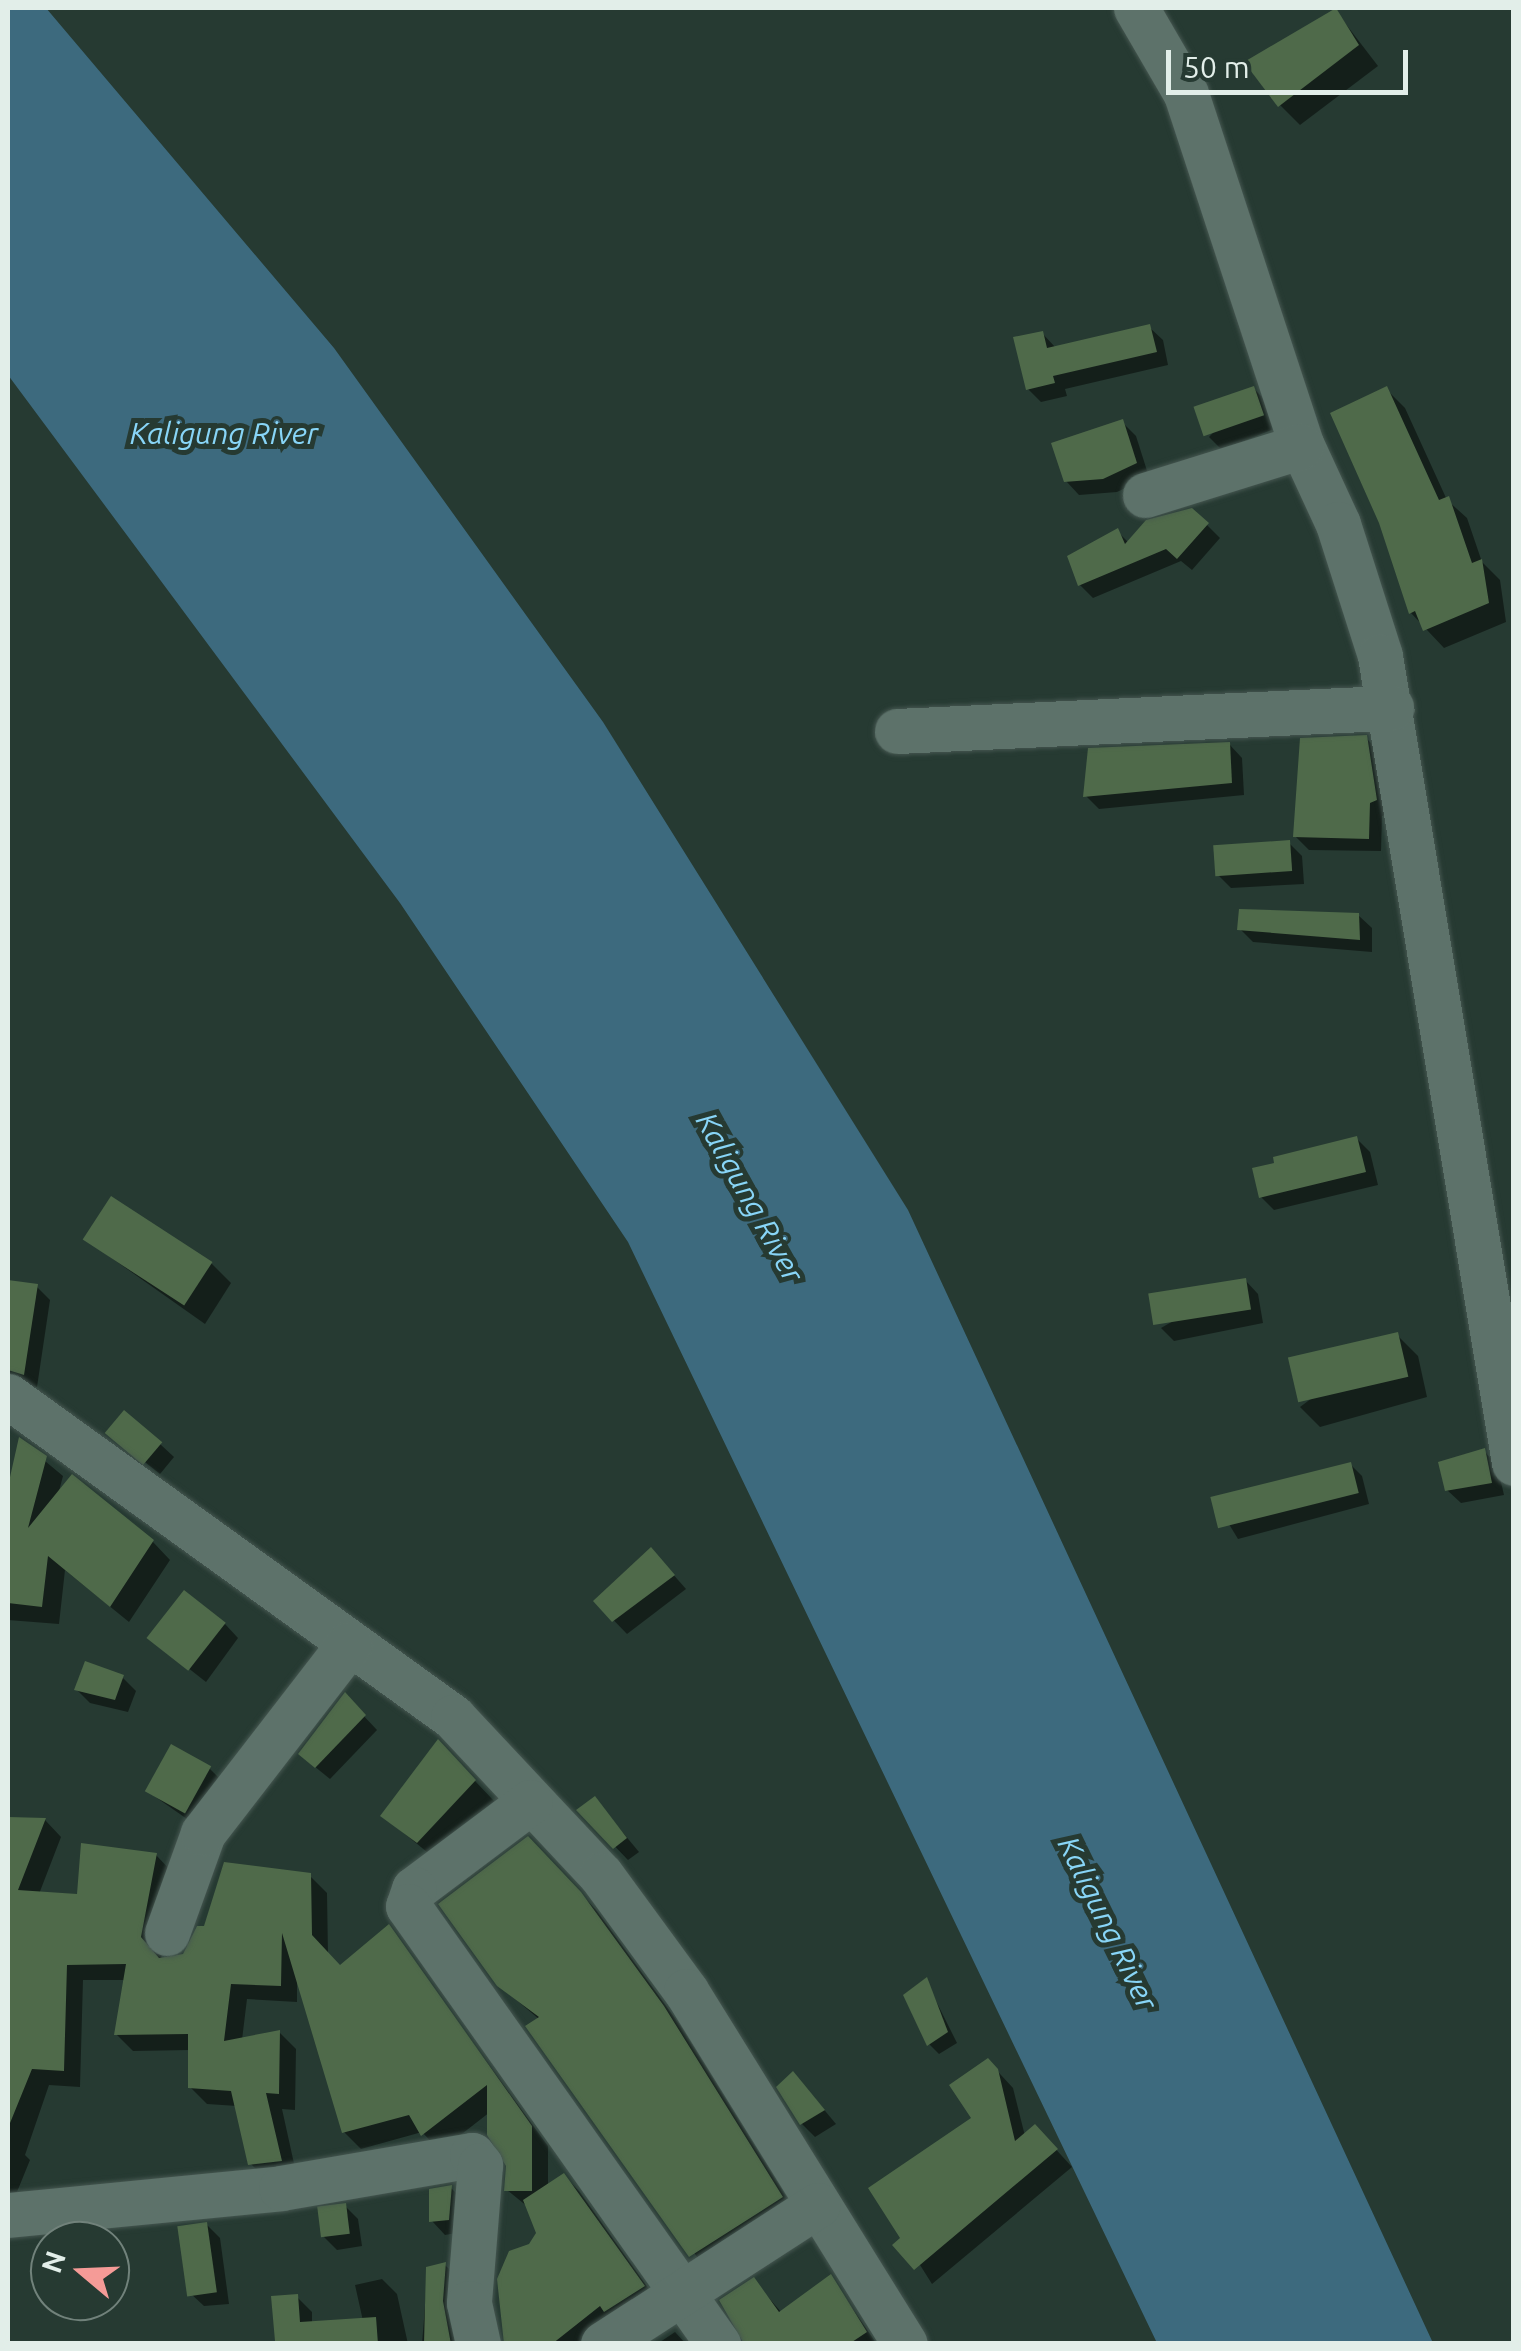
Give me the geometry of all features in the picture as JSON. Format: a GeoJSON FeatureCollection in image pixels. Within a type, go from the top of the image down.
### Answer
{"type":"FeatureCollection","features":[{"type":"Feature","properties":{"kind":"street"},"geometry":{"type":"LineString","coordinates":[[1136,8],[1186,94],[1302,446],[1338,524],[1392,708],[1514,1463]]}},
{"type":"Feature","properties":{"kind":"street"},"geometry":{"type":"LineString","coordinates":[[1145,495],[1302,446]]}},
{"type":"Feature","properties":{"kind":"street"},"geometry":{"type":"LineString","coordinates":[[897,730],[1392,708]]}},
{"type":"Feature","properties":{"kind":"street"},"geometry":{"type":"LineString","coordinates":[[8,1396],[348,1644],[440,1705],[601,1875],[686,1991],[818,2205],[895,2340]]}},
{"type":"Feature","properties":{"kind":"street"},"geometry":{"type":"LineString","coordinates":[[167,1933],[203,1833],[348,1644]]}},
{"type":"Feature","properties":{"kind":"street"},"geometry":{"type":"LineString","coordinates":[[530,1802],[414,1889],[408,1906],[718,2344]]}},
{"type":"Feature","properties":{"kind":"street"},"geometry":{"type":"LineString","coordinates":[[8,2215],[281,2188],[472,2154],[480,2165],[469,2304],[478,2344]]}},
{"type":"Feature","properties":{"kind":"street"},"geometry":{"type":"LineString","coordinates":[[602,2344],[818,2205]]}},
{"type":"Feature","properties":{"kind":"water","name":"Kaligung River"},"geometry":{"type":"Polygon","coordinates":[[[8,8],[46,8],[334,348],[603,722],[908,1210],[1433,2343],[1157,2343],[628,1242],[400,903],[8,375],[8,8]]]}},
{"type":"Feature","properties":{"kind":"building"},"geometry":{"type":"Polygon","coordinates":[[[1336,8],[1359,45],[1278,107],[1244,62],[1336,8]]]}},
{"type":"Feature","properties":{"kind":"building"},"geometry":{"type":"Polygon","coordinates":[[[1150,324],[1157,352],[1053,376],[1055,383],[1026,390],[1013,337],[1043,331],[1047,348],[1150,324]]]}},
{"type":"Feature","properties":{"kind":"building"},"geometry":{"type":"Polygon","coordinates":[[[1254,386],[1264,415],[1204,436],[1193,407],[1254,386]]]}},
{"type":"Feature","properties":{"kind":"building"},"geometry":{"type":"Polygon","coordinates":[[[1387,386],[1439,500],[1449,496],[1472,563],[1482,559],[1489,603],[1423,631],[1415,611],[1409,614],[1379,523],[1330,413],[1387,386]]]}},
{"type":"Feature","properties":{"kind":"building"},"geometry":{"type":"Polygon","coordinates":[[[1123,419],[1137,463],[1103,479],[1064,482],[1051,443],[1123,419]]]}},
{"type":"Feature","properties":{"kind":"building"},"geometry":{"type":"Polygon","coordinates":[[[1192,508],[1209,523],[1177,559],[1166,549],[1078,586],[1067,556],[1118,528],[1125,544],[1146,520],[1192,508]]]}},
{"type":"Feature","properties":{"kind":"building"},"geometry":{"type":"Polygon","coordinates":[[[1367,735],[1377,800],[1370,803],[1369,839],[1293,837],[1300,738],[1367,735]]]}},
{"type":"Feature","properties":{"kind":"building"},"geometry":{"type":"Polygon","coordinates":[[[1230,742],[1232,783],[1083,797],[1088,748],[1230,742]]]}},
{"type":"Feature","properties":{"kind":"building"},"geometry":{"type":"Polygon","coordinates":[[[1290,840],[1292,871],[1215,876],[1213,845],[1290,840]]]}},
{"type":"Feature","properties":{"kind":"building"},"geometry":{"type":"Polygon","coordinates":[[[1239,909],[1359,913],[1360,940],[1237,930],[1239,909]]]}},
{"type":"Feature","properties":{"kind":"building"},"geometry":{"type":"Polygon","coordinates":[[[1357,1136],[1366,1172],[1259,1198],[1252,1168],[1274,1163],[1273,1157],[1357,1136]]]}},
{"type":"Feature","properties":{"kind":"building"},"geometry":{"type":"Polygon","coordinates":[[[111,1196],[212,1262],[184,1306],[83,1240],[111,1196]]]}},
{"type":"Feature","properties":{"kind":"building"},"geometry":{"type":"Polygon","coordinates":[[[1246,1278],[1251,1310],[1153,1325],[1148,1293],[1246,1278]]]}},
{"type":"Feature","properties":{"kind":"building"},"geometry":{"type":"Polygon","coordinates":[[[8,1280],[38,1284],[24,1375],[8,1370],[8,1280]]]}},
{"type":"Feature","properties":{"kind":"building"},"geometry":{"type":"Polygon","coordinates":[[[1398,1332],[1408,1377],[1298,1402],[1288,1357],[1398,1332]]]}},
{"type":"Feature","properties":{"kind":"building"},"geometry":{"type":"Polygon","coordinates":[[[124,1410],[162,1442],[143,1465],[105,1433],[124,1410]]]}},
{"type":"Feature","properties":{"kind":"building"},"geometry":{"type":"Polygon","coordinates":[[[19,1437],[47,1456],[28,1528],[72,1474],[154,1540],[110,1607],[48,1556],[42,1607],[8,1603],[8,1486],[19,1437]]]}},
{"type":"Feature","properties":{"kind":"building"},"geometry":{"type":"Polygon","coordinates":[[[1485,1448],[1492,1483],[1445,1491],[1438,1462],[1485,1448]]]}},
{"type":"Feature","properties":{"kind":"building"},"geometry":{"type":"Polygon","coordinates":[[[1351,1462],[1359,1493],[1218,1528],[1210,1497],[1351,1462]]]}},
{"type":"Feature","properties":{"kind":"building"},"geometry":{"type":"Polygon","coordinates":[[[651,1547],[675,1575],[612,1622],[593,1601],[651,1547]]]}},
{"type":"Feature","properties":{"kind":"building"},"geometry":{"type":"Polygon","coordinates":[[[184,1590],[226,1623],[188,1671],[146,1638],[184,1590]]]}},
{"type":"Feature","properties":{"kind":"building"},"geometry":{"type":"Polygon","coordinates":[[[85,1661],[124,1675],[115,1700],[74,1690],[85,1661]]]}},
{"type":"Feature","properties":{"kind":"building"},"geometry":{"type":"Polygon","coordinates":[[[345,1692],[366,1715],[315,1768],[298,1754],[345,1692]]]}},
{"type":"Feature","properties":{"kind":"building"},"geometry":{"type":"Polygon","coordinates":[[[438,1739],[476,1780],[417,1843],[380,1816],[438,1739]]]}},
{"type":"Feature","properties":{"kind":"building"},"geometry":{"type":"Polygon","coordinates":[[[171,1744],[211,1766],[185,1814],[145,1791],[171,1744]]]}},
{"type":"Feature","properties":{"kind":"building"},"geometry":{"type":"Polygon","coordinates":[[[595,1796],[627,1838],[613,1849],[576,1810],[595,1796]]]}},
{"type":"Feature","properties":{"kind":"building"},"geometry":{"type":"Polygon","coordinates":[[[8,1817],[46,1818],[18,1890],[77,1894],[81,1843],[157,1853],[141,1937],[159,1958],[183,1954],[197,1926],[204,1926],[224,1862],[311,1873],[312,1935],[340,1965],[389,1924],[532,2126],[532,2191],[504,2191],[506,2166],[487,2135],[487,2085],[421,2136],[409,2115],[342,2133],[282,1933],[281,1986],[231,1984],[224,2041],[280,2030],[279,2094],[266,2093],[282,2161],[248,2165],[231,2091],[188,2088],[188,2034],[114,2035],[126,1964],[67,1965],[64,2071],[32,2069],[8,2128],[8,1817]]]}},
{"type":"Feature","properties":{"kind":"building"},"geometry":{"type":"Polygon","coordinates":[[[528,1836],[581,1892],[664,2006],[783,2197],[689,2257],[525,2026],[539,2017],[497,1986],[438,1904],[528,1836]]]}},
{"type":"Feature","properties":{"kind":"building"},"geometry":{"type":"Polygon","coordinates":[[[927,1977],[948,2032],[927,2046],[903,1995],[927,1977]]]}},
{"type":"Feature","properties":{"kind":"building"},"geometry":{"type":"Polygon","coordinates":[[[988,2058],[998,2069],[1015,2141],[1035,2124],[1058,2149],[914,2270],[892,2245],[900,2238],[868,2188],[971,2118],[949,2085],[988,2058]]]}},
{"type":"Feature","properties":{"kind":"building"},"geometry":{"type":"Polygon","coordinates":[[[793,2071],[825,2110],[800,2125],[776,2087],[793,2071]]]}},
{"type":"Feature","properties":{"kind":"building"},"geometry":{"type":"Polygon","coordinates":[[[564,2173],[645,2286],[604,2312],[600,2306],[552,2344],[504,2344],[497,2279],[509,2251],[529,2244],[536,2233],[523,2200],[564,2173]]]}},
{"type":"Feature","properties":{"kind":"building"},"geometry":{"type":"Polygon","coordinates":[[[452,2185],[449,2220],[429,2222],[429,2189],[452,2185]]]}},
{"type":"Feature","properties":{"kind":"building"},"geometry":{"type":"Polygon","coordinates":[[[346,2203],[350,2234],[321,2237],[317,2207],[346,2203]]]}},
{"type":"Feature","properties":{"kind":"building"},"geometry":{"type":"Polygon","coordinates":[[[207,2222],[217,2292],[187,2296],[177,2226],[207,2222]]]}},
{"type":"Feature","properties":{"kind":"building"},"geometry":{"type":"Polygon","coordinates":[[[446,2262],[443,2301],[451,2344],[424,2344],[426,2267],[446,2262]]]}},
{"type":"Feature","properties":{"kind":"building"},"geometry":{"type":"Polygon","coordinates":[[[831,2274],[867,2332],[849,2344],[744,2344],[719,2300],[754,2277],[779,2312],[831,2274]]]}},
{"type":"Feature","properties":{"kind":"building"},"geometry":{"type":"Polygon","coordinates":[[[298,2294],[300,2322],[376,2317],[378,2344],[275,2341],[271,2296],[298,2294]]]}}]}
